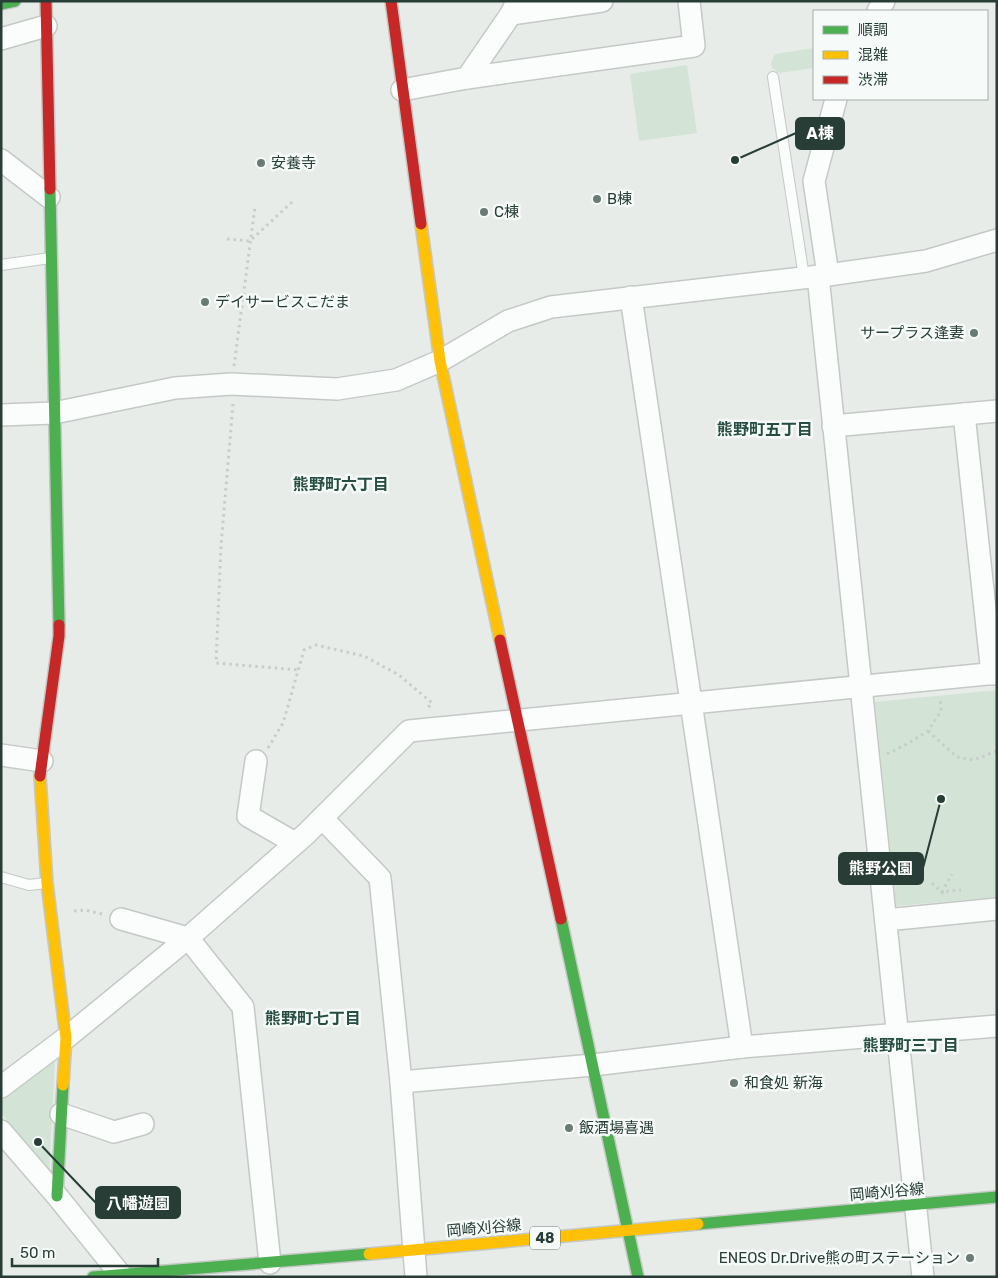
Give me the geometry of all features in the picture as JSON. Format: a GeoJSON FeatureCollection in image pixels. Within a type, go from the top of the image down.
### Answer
{"type":"FeatureCollection","features":[{"type":"Feature","properties":{"kind":"street"},"geometry":{"type":"LineString","coordinates":[[1,4],[15,1]]}},
{"type":"Feature","properties":{"kind":"street"},"geometry":{"type":"LineString","coordinates":[[46,1],[59,636],[40,779],[47,883],[66,1038],[57,1196]]}},
{"type":"Feature","properties":{"kind":"street"},"geometry":{"type":"LineString","coordinates":[[390,1],[440,361],[638,1277]]}},
{"type":"Feature","properties":{"kind":"street"},"geometry":{"type":"LineString","coordinates":[[467,78],[514,8],[602,1]]}},
{"type":"Feature","properties":{"kind":"street"},"geometry":{"type":"LineString","coordinates":[[402,90],[467,78],[694,46],[689,1]]}},
{"type":"Feature","properties":{"kind":"street"},"geometry":{"type":"LineString","coordinates":[[1,39],[46,26]]}},
{"type":"Feature","properties":{"kind":"street"},"geometry":{"type":"LineString","coordinates":[[836,100],[814,182],[817,276],[924,1277]]}},
{"type":"Feature","properties":{"kind":"street"},"geometry":{"type":"LineString","coordinates":[[1,160],[49,197]]}},
{"type":"Feature","properties":{"kind":"street"},"geometry":{"type":"LineString","coordinates":[[1,415],[54,413],[175,388],[231,384],[337,389],[396,380],[440,361],[508,320],[551,306],[817,276],[926,261],[997,240]]}},
{"type":"Feature","properties":{"kind":"street"},"geometry":{"type":"LineString","coordinates":[[631,297],[742,1047]]}},
{"type":"Feature","properties":{"kind":"street"},"geometry":{"type":"LineString","coordinates":[[833,426],[997,411]]}},
{"type":"Feature","properties":{"kind":"street"},"geometry":{"type":"LineString","coordinates":[[1,1087],[66,1038],[188,938],[322,818],[409,731],[994,674],[964,414]]}},
{"type":"Feature","properties":{"kind":"street"},"geometry":{"type":"LineString","coordinates":[[1,755],[42,761]]}},
{"type":"Feature","properties":{"kind":"street"},"geometry":{"type":"LineString","coordinates":[[256,762],[248,816],[295,843]]}},
{"type":"Feature","properties":{"kind":"street"},"geometry":{"type":"LineString","coordinates":[[322,818],[380,878],[401,1082],[416,1277]]}},
{"type":"Feature","properties":{"kind":"street"},"geometry":{"type":"LineString","coordinates":[[886,920],[997,909]]}},
{"type":"Feature","properties":{"kind":"street"},"geometry":{"type":"LineString","coordinates":[[121,919],[188,938],[243,1007],[270,1263]]}},
{"type":"Feature","properties":{"kind":"street"},"geometry":{"type":"LineString","coordinates":[[401,1082],[593,1065],[742,1047],[997,1026]]}},
{"type":"Feature","properties":{"kind":"street"},"geometry":{"type":"LineString","coordinates":[[61,1114],[114,1132],[143,1124]]}},
{"type":"Feature","properties":{"kind":"street"},"geometry":{"type":"LineString","coordinates":[[1,1131],[57,1196],[121,1276]]}},
{"type":"Feature","properties":{"kind":"street","name":"岡崎刈谷線"},"geometry":{"type":"LineString","coordinates":[[93,1277],[270,1263],[997,1197]]}},
{"type":"Feature","properties":{"kind":"lane"},"geometry":{"type":"LineString","coordinates":[[773,77],[817,276]]}},
{"type":"Feature","properties":{"kind":"lane"},"geometry":{"type":"LineString","coordinates":[[1,265],[50,258]]}},
{"type":"Feature","properties":{"kind":"lane"},"geometry":{"type":"LineString","coordinates":[[1,877],[29,885],[47,883]]}},
{"type":"Feature","properties":{"kind":"path"},"geometry":{"type":"LineString","coordinates":[[250,242],[292,202]]}},
{"type":"Feature","properties":{"kind":"path"},"geometry":{"type":"LineString","coordinates":[[255,207],[231,384],[234,410],[222,546],[216,663],[299,670]]}},
{"type":"Feature","properties":{"kind":"path"},"geometry":{"type":"LineString","coordinates":[[227,239],[250,242]]}},
{"type":"Feature","properties":{"kind":"path"},"geometry":{"type":"LineString","coordinates":[[256,762],[272,743],[284,723],[304,650],[316,645],[364,656],[399,675],[432,703],[409,731]]}},
{"type":"Feature","properties":{"kind":"path"},"geometry":{"type":"LineString","coordinates":[[869,757],[887,754],[908,744],[928,731],[941,711],[938,680]]}},
{"type":"Feature","properties":{"kind":"path"},"geometry":{"type":"LineString","coordinates":[[928,731],[957,756],[974,760],[997,751]]}},
{"type":"Feature","properties":{"kind":"path"},"geometry":{"type":"LineString","coordinates":[[932,883],[942,892],[952,874]]}},
{"type":"Feature","properties":{"kind":"path"},"geometry":{"type":"LineString","coordinates":[[51,913],[85,910],[121,919]]}},
{"type":"Feature","properties":{"kind":"green space"},"geometry":{"type":"Polygon","coordinates":[[[813,48],[813,68],[779,73],[772,68],[771,63],[775,54],[813,48]]]}},
{"type":"Feature","properties":{"kind":"green space"},"geometry":{"type":"Polygon","coordinates":[[[687,65],[697,133],[639,141],[630,74],[687,65]]]}},
{"type":"Feature","properties":{"kind":"green space"},"geometry":{"type":"Polygon","coordinates":[[[997,690],[997,897],[896,906],[875,702],[997,690]]]}},
{"type":"Feature","properties":{"kind":"green space"},"geometry":{"type":"Polygon","coordinates":[[[55,1060],[49,1171],[1,1113],[1,1101],[55,1060]]]}},
{"type":"Feature","properties":{"kind":"traffic: fast"},"geometry":{"type":"LineString","coordinates":[[1,4],[15,1]]}},
{"type":"Feature","properties":{"kind":"traffic: fast"},"geometry":{"type":"LineString","coordinates":[[50,189],[59,625]]}},
{"type":"Feature","properties":{"kind":"traffic: fast"},"geometry":{"type":"LineString","coordinates":[[561,919],[638,1277]]}},
{"type":"Feature","properties":{"kind":"traffic: fast"},"geometry":{"type":"LineString","coordinates":[[57,1196],[63,1085]]}},
{"type":"Feature","properties":{"kind":"traffic: fast"},"geometry":{"type":"LineString","coordinates":[[698,1224],[997,1197]]}},
{"type":"Feature","properties":{"kind":"traffic: fast"},"geometry":{"type":"LineString","coordinates":[[93,1277],[369,1254]]}},
{"type":"Feature","properties":{"kind":"traffic: slow"},"geometry":{"type":"LineString","coordinates":[[421,224],[440,361],[500,640]]}},
{"type":"Feature","properties":{"kind":"traffic: slow"},"geometry":{"type":"LineString","coordinates":[[40,776],[47,883],[66,1038],[63,1085]]}},
{"type":"Feature","properties":{"kind":"traffic: slow"},"geometry":{"type":"LineString","coordinates":[[369,1254],[698,1224]]}},
{"type":"Feature","properties":{"kind":"traffic: jam"},"geometry":{"type":"LineString","coordinates":[[46,1],[50,189]]}},
{"type":"Feature","properties":{"kind":"traffic: jam"},"geometry":{"type":"LineString","coordinates":[[391,1],[421,224]]}},
{"type":"Feature","properties":{"kind":"traffic: jam"},"geometry":{"type":"LineString","coordinates":[[40,776],[59,625]]}},
{"type":"Feature","properties":{"kind":"traffic: jam"},"geometry":{"type":"LineString","coordinates":[[500,640],[561,919]]}},
{"type":"Feature","properties":{"kind":"place","name":"A棟"},"geometry":{"type":"Point","coordinates":[735,160]}},
{"type":"Feature","properties":{"kind":"place","name":"安養寺"},"geometry":{"type":"Point","coordinates":[261,163]}},
{"type":"Feature","properties":{"kind":"place","name":"B棟"},"geometry":{"type":"Point","coordinates":[597,199]}},
{"type":"Feature","properties":{"kind":"place","name":"C棟"},"geometry":{"type":"Point","coordinates":[484,212]}},
{"type":"Feature","properties":{"kind":"place","name":"デイサービスこだま"},"geometry":{"type":"Point","coordinates":[205,302]}},
{"type":"Feature","properties":{"kind":"place","name":"サープラス逢妻"},"geometry":{"type":"Point","coordinates":[974,333]}},
{"type":"Feature","properties":{"kind":"place","name":"熊野公園"},"geometry":{"type":"Point","coordinates":[941,799]}},
{"type":"Feature","properties":{"kind":"place","name":"和食処 新海"},"geometry":{"type":"Point","coordinates":[734,1083]}},
{"type":"Feature","properties":{"kind":"place","name":"飯酒場喜遇"},"geometry":{"type":"Point","coordinates":[569,1128]}},
{"type":"Feature","properties":{"kind":"place","name":"八幡遊園"},"geometry":{"type":"Point","coordinates":[38,1142]}},
{"type":"Feature","properties":{"kind":"place","name":"ENEOS Dr.Drive熊の町ステーション"},"geometry":{"type":"Point","coordinates":[970,1258]}},
{"type":"Feature","properties":{"kind":"district","name":"熊野町五丁目"},"geometry":{"type":"Point","coordinates":[765,429]}},
{"type":"Feature","properties":{"kind":"district","name":"熊野町六丁目"},"geometry":{"type":"Point","coordinates":[341,484]}},
{"type":"Feature","properties":{"kind":"district","name":"熊野町七丁目"},"geometry":{"type":"Point","coordinates":[313,1018]}},
{"type":"Feature","properties":{"kind":"district","name":"熊野町三丁目"},"geometry":{"type":"Point","coordinates":[911,1045]}}]}
